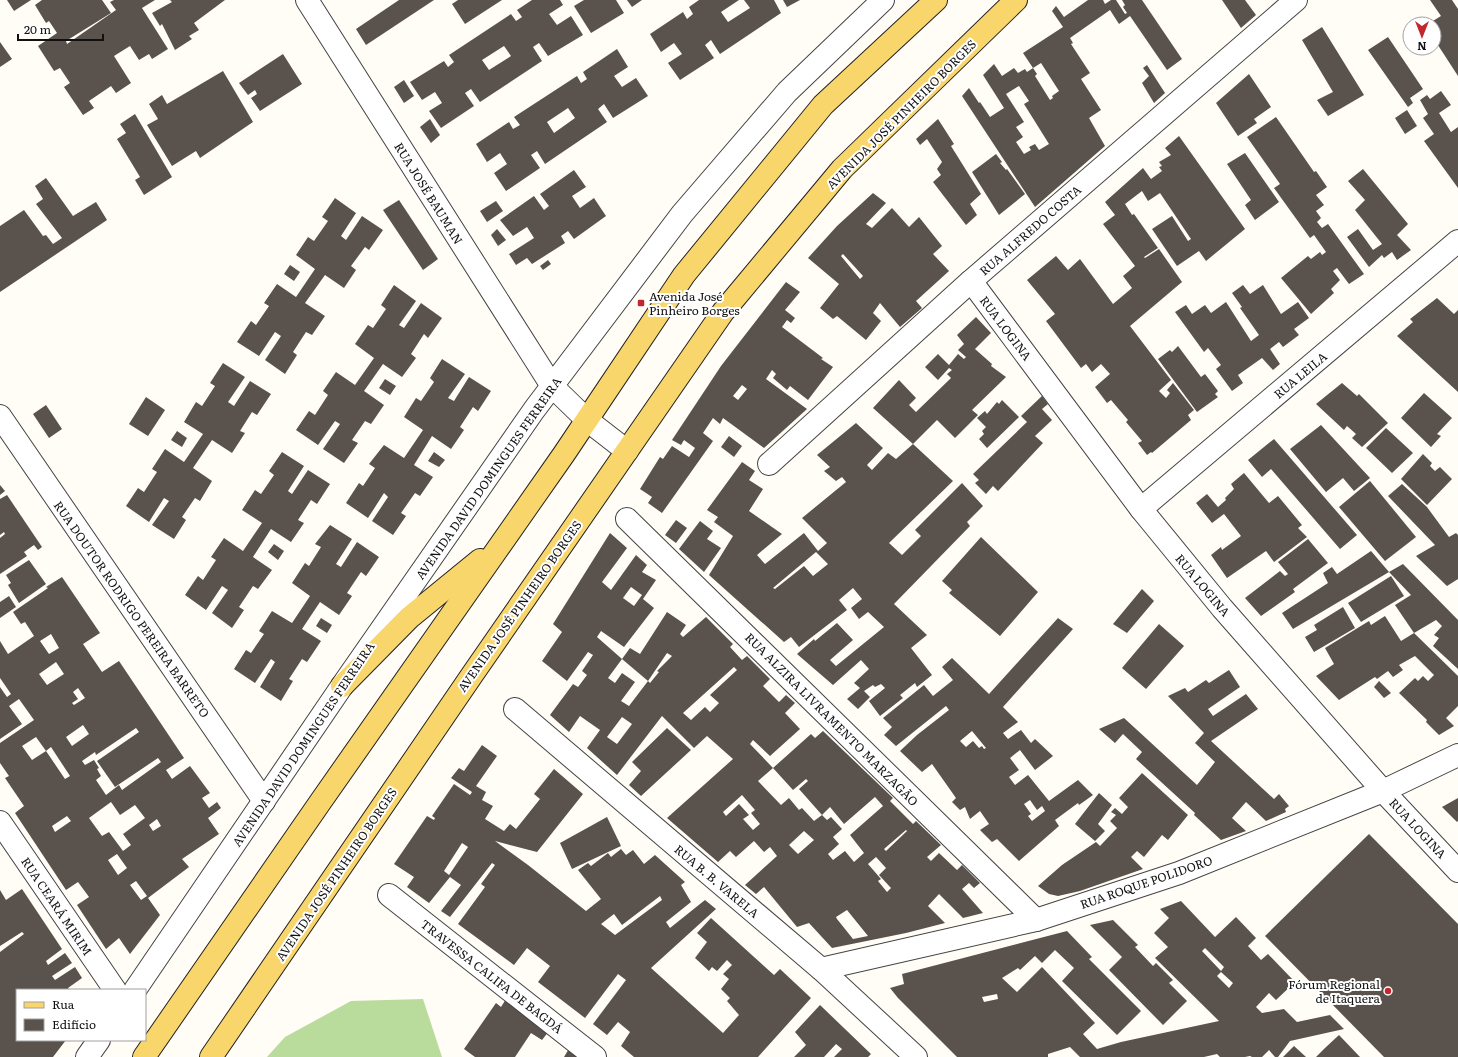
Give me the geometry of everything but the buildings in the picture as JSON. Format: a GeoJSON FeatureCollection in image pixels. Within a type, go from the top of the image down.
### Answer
{"type":"FeatureCollection","features":[{"type":"Feature","properties":{"kind":"main road"},"geometry":{"type":"LineString","coordinates":[[144,1057],[325,794],[587,420],[684,275],[818,111],[936,0]]}},
{"type":"Feature","properties":{"kind":"main road","name":"AVENIDA JOSÉ PINHEIRO BORGES"},"geometry":{"type":"LineString","coordinates":[[211,1057],[723,312],[842,169],[1016,0]]}},
{"type":"Feature","properties":{"kind":"main road"},"geometry":{"type":"LineString","coordinates":[[342,686],[409,618],[501,542]]}},
{"type":"Feature","properties":{"kind":"street","name":"RUA JOSÉ BAUMAN"},"geometry":{"type":"LineString","coordinates":[[307,0],[552,386],[587,420],[627,451]]}},
{"type":"Feature","properties":{"kind":"street","name":"AVENIDA DAVID DOMINGUES FERREIRA"},"geometry":{"type":"LineString","coordinates":[[136,989],[342,686],[498,461],[552,386],[682,214],[782,98],[883,0]]}},
{"type":"Feature","properties":{"kind":"street","name":"RUA ALFREDO COSTA"},"geometry":{"type":"LineString","coordinates":[[769,464],[971,281],[1296,0]]}},
{"type":"Feature","properties":{"kind":"street","name":"RUA LEILA"},"geometry":{"type":"LineString","coordinates":[[1141,509],[1458,241]]}},
{"type":"Feature","properties":{"kind":"street","name":"RUA LOGINA"},"geometry":{"type":"LineString","coordinates":[[971,281],[1141,509],[1222,608],[1383,791],[1458,871]]}},
{"type":"Feature","properties":{"kind":"street","name":"RUA DOUTOR RODRIGO PEREIRA BARRETO"},"geometry":{"type":"LineString","coordinates":[[0,416],[264,801]]}},
{"type":"Feature","properties":{"kind":"street","name":"RUA ALZIRA LIVRAMENTO MARZAGÃO"},"geometry":{"type":"LineString","coordinates":[[627,519],[1036,920]]}},
{"type":"Feature","properties":{"kind":"street","name":"RUA B. B. VARELA"},"geometry":{"type":"LineString","coordinates":[[515,709],[821,969],[916,1057]]}},
{"type":"Feature","properties":{"kind":"street","name":"RUA ROQUE POLIDORO"},"geometry":{"type":"LineString","coordinates":[[821,969],[1036,920],[1179,873],[1383,791],[1458,755]]}},
{"type":"Feature","properties":{"kind":"street","name":"RUA CEARÁ MIRIM"},"geometry":{"type":"LineString","coordinates":[[0,822],[114,989]]}},
{"type":"Feature","properties":{"kind":"street","name":"TRAVESSA CALIFA DE BAGDÁ"},"geometry":{"type":"LineString","coordinates":[[389,895],[595,1057]]}},
{"type":"Feature","properties":{"kind":"street"},"geometry":{"type":"LineString","coordinates":[[87,1057],[98,1041]]}},
{"type":"Feature","properties":{"kind":"green space"},"geometry":{"type":"Polygon","coordinates":[[[423,999],[442,1057],[267,1057],[285,1037],[351,1001],[423,999]]]}},
{"type":"Feature","properties":{"kind":"place","name":"Avenida José Pinheiro Borges"},"geometry":{"type":"Point","coordinates":[641,303]}},
{"type":"Feature","properties":{"kind":"place","name":"Fórum Regional de Itaquera"},"geometry":{"type":"Point","coordinates":[1388,991]}}]}
